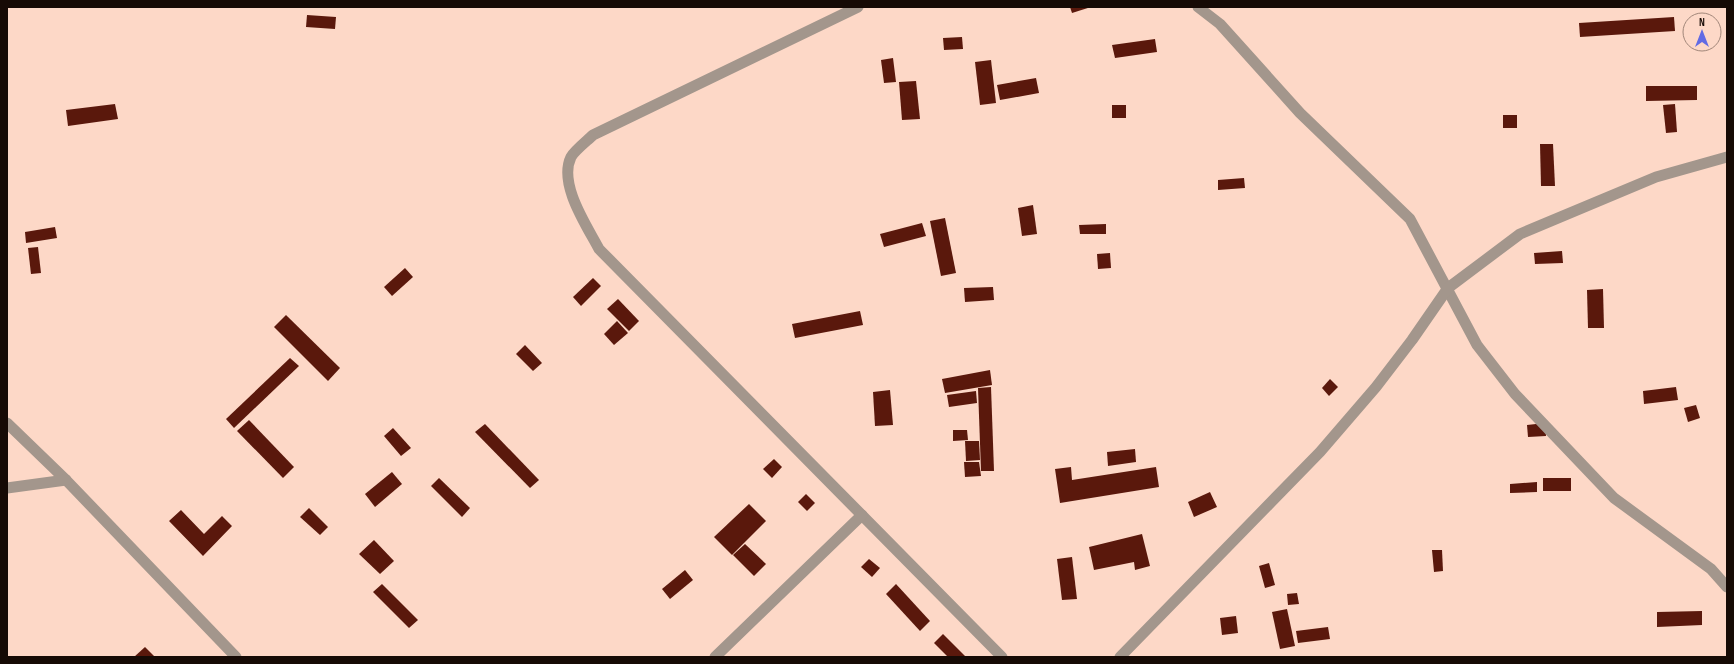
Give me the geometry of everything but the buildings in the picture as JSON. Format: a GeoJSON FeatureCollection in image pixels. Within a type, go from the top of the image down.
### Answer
{"type":"FeatureCollection","features":[{"type":"Feature","properties":{"kind":"street"},"geometry":{"type":"LineString","coordinates":[[858,7],[593,135],[571,156],[567,180],[577,208],[599,249],[1002,657]]}},
{"type":"Feature","properties":{"kind":"street"},"geometry":{"type":"LineString","coordinates":[[1198,7],[1220,24],[1300,113],[1410,219],[1477,345],[1515,394],[1614,498],[1711,569],[1727,587]]}},
{"type":"Feature","properties":{"kind":"street"},"geometry":{"type":"LineString","coordinates":[[1120,657],[1320,452],[1376,387],[1412,340],[1448,288],[1520,234],[1656,177],[1727,157]]}},
{"type":"Feature","properties":{"kind":"street"},"geometry":{"type":"LineString","coordinates":[[7,423],[66,480],[236,657]]}},
{"type":"Feature","properties":{"kind":"street"},"geometry":{"type":"LineString","coordinates":[[7,488],[66,480]]}},
{"type":"Feature","properties":{"kind":"street"},"geometry":{"type":"LineString","coordinates":[[715,657],[862,515]]}}]}
